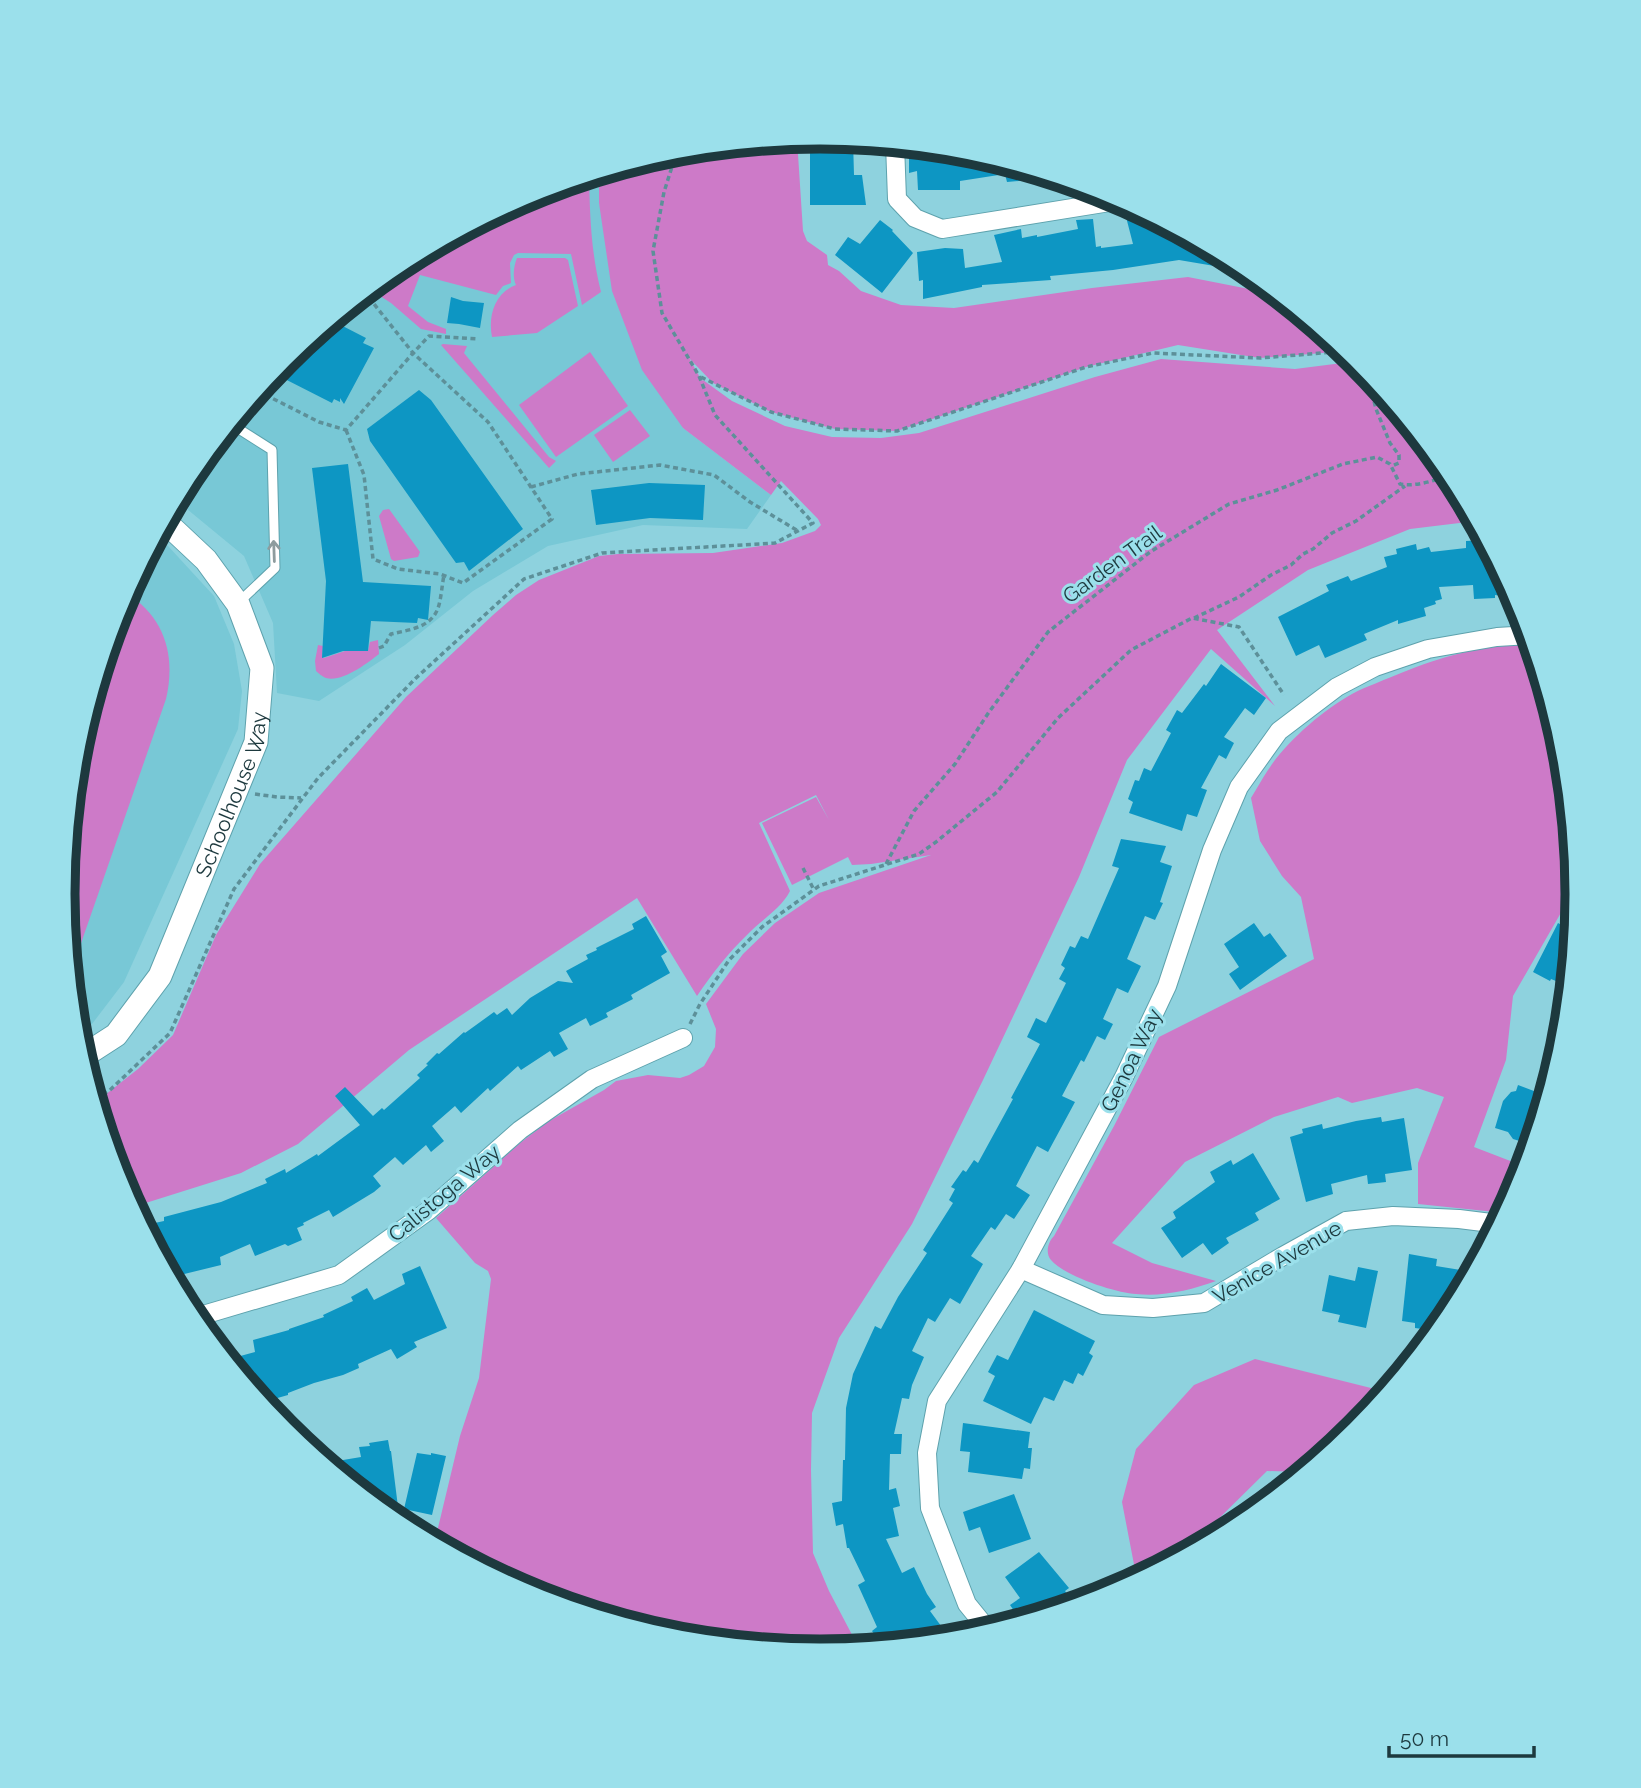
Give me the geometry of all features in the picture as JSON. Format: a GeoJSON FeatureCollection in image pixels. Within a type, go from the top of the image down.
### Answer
{"type":"FeatureCollection","features":[{"type":"Feature","properties":{"kind":"street"},"geometry":{"type":"LineString","coordinates":[[895,153],[897,200],[915,218],[942,229],[1101,203]]}},
{"type":"Feature","properties":{"kind":"street","name":"Schoolhouse Way"},"geometry":{"type":"LineString","coordinates":[[93,1050],[116,1035],[160,976],[256,742],[262,668],[238,604],[206,559],[171,528]]}},
{"type":"Feature","properties":{"kind":"street","name":"Genoa Way"},"geometry":{"type":"LineString","coordinates":[[981,1621],[967,1604],[930,1507],[927,1454],[937,1401],[1021,1269],[1119,1088],[1167,986],[1212,850],[1239,787],[1279,731],[1336,687],[1375,667],[1428,649],[1519,636]]}},
{"type":"Feature","properties":{"kind":"street","name":"Calistoga Way"},"geometry":{"type":"LineString","coordinates":[[205,1314],[340,1275],[428,1211],[520,1130],[592,1079],[682,1038]]}},
{"type":"Feature","properties":{"kind":"street","name":"Venice Avenue"},"geometry":{"type":"LineString","coordinates":[[1021,1269],[1103,1305],[1153,1308],[1204,1303],[1346,1221],[1393,1216],[1490,1223]]}},
{"type":"Feature","properties":{"kind":"lane"},"geometry":{"type":"LineString","coordinates":[[238,429],[272,450],[275,569],[238,604]]}},
{"type":"Feature","properties":{"kind":"path"},"geometry":{"type":"LineString","coordinates":[[103,1094],[170,1033],[234,889],[301,798],[416,678],[524,579],[602,553],[775,543],[813,523],[715,415],[699,376],[662,313],[653,251],[664,192],[673,163]]}},
{"type":"Feature","properties":{"kind":"path"},"geometry":{"type":"LineString","coordinates":[[346,430],[364,475],[373,559],[398,569],[444,575],[463,583],[552,519],[488,422],[413,353],[374,304],[369,302]]}},
{"type":"Feature","properties":{"kind":"path"},"geometry":{"type":"LineString","coordinates":[[346,430],[429,337],[478,339]]}},
{"type":"Feature","properties":{"kind":"path"},"geometry":{"type":"LineString","coordinates":[[699,376],[771,412],[835,429],[897,432],[1086,367],[1153,353],[1260,358],[1331,352]]}},
{"type":"Feature","properties":{"kind":"path"},"geometry":{"type":"LineString","coordinates":[[1372,394],[1390,443],[1399,454],[1399,463],[1392,466],[1400,484],[1414,486],[1439,479]]}},
{"type":"Feature","properties":{"kind":"path"},"geometry":{"type":"LineString","coordinates":[[267,396],[318,422],[346,430]]}},
{"type":"Feature","properties":{"kind":"path","name":"Garden Trail"},"geometry":{"type":"LineString","coordinates":[[886,864],[914,811],[955,764],[989,712],[1048,632],[1150,552],[1229,504],[1277,490],[1343,464],[1377,457],[1392,466]]}},
{"type":"Feature","properties":{"kind":"path"},"geometry":{"type":"LineString","coordinates":[[531,487],[578,474],[660,465],[714,475],[750,502],[798,531]]}},
{"type":"Feature","properties":{"kind":"path"},"geometry":{"type":"LineString","coordinates":[[700,1004],[729,960],[762,927],[819,886],[919,854],[997,792],[1058,719],[1131,650],[1239,597],[1406,485]]}},
{"type":"Feature","properties":{"kind":"path"},"geometry":{"type":"LineString","coordinates":[[379,648],[384,646],[391,634],[416,629],[438,611],[444,575]]}},
{"type":"Feature","properties":{"kind":"path"},"geometry":{"type":"LineString","coordinates":[[1192,618],[1239,627],[1284,695]]}},
{"type":"Feature","properties":{"kind":"path"},"geometry":{"type":"LineString","coordinates":[[236,791],[301,798]]}},
{"type":"Feature","properties":{"kind":"path"},"geometry":{"type":"LineString","coordinates":[[803,867],[814,890]]}},
{"type":"Feature","properties":{"kind":"shaded area"},"geometry":{"type":"Polygon","coordinates":[[[798,149],[803,231],[807,241],[827,255],[828,265],[861,291],[901,305],[954,308],[1188,277],[1256,290],[1331,352],[1260,358],[1178,345],[1086,367],[897,431],[835,429],[771,412],[713,383],[689,358],[702,381],[732,401],[785,426],[832,437],[881,438],[919,433],[1161,359],[1295,369],[1343,363],[1412,440],[1467,522],[1410,529],[1308,570],[1217,630],[1275,706],[1211,649],[1127,760],[1079,877],[983,1080],[912,1224],[839,1338],[812,1413],[813,1553],[854,1638],[772,1638],[723,1633],[628,1614],[535,1583],[437,1532],[460,1436],[479,1378],[491,1279],[488,1271],[475,1263],[436,1218],[520,1143],[549,1121],[616,1081],[648,1075],[680,1078],[704,1066],[715,1047],[716,1029],[706,1004],[743,954],[775,923],[819,893],[931,855],[852,865],[848,857],[792,885],[762,823],[816,797],[829,820],[816,795],[759,823],[790,891],[776,909],[733,949],[697,996],[637,898],[409,1050],[298,1144],[241,1173],[143,1204],[115,1134],[104,1096],[138,1069],[173,1035],[216,935],[260,864],[406,697],[516,595],[539,580],[599,556],[713,553],[782,543],[815,531],[821,525],[781,481],[771,495],[683,428],[642,370],[612,291],[599,203],[599,183],[628,174],[723,155],[798,149]]]}},
{"type":"Feature","properties":{"kind":"shaded area"},"geometry":{"type":"Polygon","coordinates":[[[599,183],[599,203],[683,428],[771,495],[747,529],[643,525],[548,546],[473,591],[405,645],[319,701],[277,693],[273,623],[244,556],[184,507],[229,440],[294,367],[329,334],[406,274],[491,226],[535,205],[599,183]]]}},
{"type":"Feature","properties":{"kind":"shaded area"},"geometry":{"type":"Polygon","coordinates":[[[589,185],[593,249],[601,292],[582,305],[571,254],[518,253],[510,263],[511,283],[503,286],[496,295],[420,275],[408,306],[428,322],[446,329],[446,334],[421,329],[378,295],[448,249],[535,205],[589,185]]]}},
{"type":"Feature","properties":{"kind":"shaded area"},"geometry":{"type":"Polygon","coordinates":[[[517,258],[568,260],[578,306],[537,333],[492,337],[494,306],[502,294],[516,285],[514,271],[517,258]]]}},
{"type":"Feature","properties":{"kind":"shaded area"},"geometry":{"type":"Polygon","coordinates":[[[441,345],[467,346],[464,353],[549,457],[556,461],[549,468],[441,345]]]}},
{"type":"Feature","properties":{"kind":"shaded area"},"geometry":{"type":"Polygon","coordinates":[[[590,352],[628,406],[556,457],[519,405],[590,352]]]}},
{"type":"Feature","properties":{"kind":"shaded area"},"geometry":{"type":"Polygon","coordinates":[[[630,410],[650,436],[613,462],[594,435],[630,410]]]}},
{"type":"Feature","properties":{"kind":"shaded area"},"geometry":{"type":"Polygon","coordinates":[[[389,509],[420,552],[418,557],[394,561],[391,559],[379,516],[383,510],[389,509]]]}},
{"type":"Feature","properties":{"kind":"shaded area"},"geometry":{"type":"Polygon","coordinates":[[[163,543],[214,596],[234,644],[242,691],[238,729],[124,982],[88,1027],[77,943],[75,894],[82,797],[101,701],[115,654],[132,609],[163,543]]]}},
{"type":"Feature","properties":{"kind":"shaded area"},"geometry":{"type":"Polygon","coordinates":[[[136,601],[150,614],[164,639],[169,668],[166,699],[78,952],[75,894],[82,797],[101,701],[115,654],[136,601]]]}},
{"type":"Feature","properties":{"kind":"shaded area"},"geometry":{"type":"Polygon","coordinates":[[[378,640],[379,654],[354,671],[332,679],[316,671],[318,645],[323,646],[324,658],[345,651],[368,651],[370,642],[378,640]]]}},
{"type":"Feature","properties":{"kind":"shaded area"},"geometry":{"type":"Polygon","coordinates":[[[1523,645],[1526,654],[1540,701],[1559,797],[1566,894],[1566,905],[1513,996],[1506,1060],[1474,1147],[1515,1163],[1494,1212],[1418,1204],[1418,1163],[1444,1097],[1417,1088],[1352,1103],[1338,1097],[1274,1117],[1185,1162],[1112,1243],[1152,1263],[1216,1281],[1177,1292],[1136,1294],[1091,1283],[1058,1266],[1048,1254],[1050,1241],[1114,1126],[1159,1037],[1314,959],[1301,897],[1282,876],[1260,841],[1251,798],[1266,773],[1295,738],[1317,718],[1358,691],[1446,657],[1489,648],[1523,645]]]}},
{"type":"Feature","properties":{"kind":"shaded area"},"geometry":{"type":"Polygon","coordinates":[[[1255,1359],[1377,1389],[1347,1421],[1290,1472],[1267,1471],[1206,1531],[1135,1569],[1122,1502],[1136,1449],[1194,1385],[1255,1359]]]}},
{"type":"Feature","properties":{"kind":"building"},"geometry":{"type":"Polygon","coordinates":[[[805,149],[853,150],[854,175],[862,175],[866,205],[810,205],[810,152],[803,152],[805,149]]]}},
{"type":"Feature","properties":{"kind":"building"},"geometry":{"type":"Polygon","coordinates":[[[909,154],[966,163],[1033,180],[1007,182],[1005,174],[960,181],[960,190],[918,190],[917,171],[909,173],[909,154]]]}},
{"type":"Feature","properties":{"kind":"building"},"geometry":{"type":"Polygon","coordinates":[[[1125,214],[1224,268],[1179,260],[1050,276],[1051,280],[982,285],[923,299],[923,280],[919,281],[917,252],[945,248],[963,249],[965,268],[1002,262],[994,235],[1021,229],[1022,238],[1037,237],[1078,229],[1076,220],[1093,219],[1096,247],[1133,244],[1125,214]]]}},
{"type":"Feature","properties":{"kind":"building"},"geometry":{"type":"Polygon","coordinates":[[[880,220],[893,230],[913,253],[882,293],[835,255],[848,237],[860,244],[880,220]]]}},
{"type":"Feature","properties":{"kind":"building"},"geometry":{"type":"Polygon","coordinates":[[[451,297],[484,303],[480,328],[447,323],[451,297]]]}},
{"type":"Feature","properties":{"kind":"building"},"geometry":{"type":"Polygon","coordinates":[[[340,325],[366,338],[363,343],[374,348],[344,404],[340,398],[340,402],[334,399],[332,403],[283,378],[340,325]]]}},
{"type":"Feature","properties":{"kind":"building"},"geometry":{"type":"Polygon","coordinates":[[[419,390],[431,400],[523,529],[469,571],[464,562],[456,563],[370,441],[367,429],[419,390]]]}},
{"type":"Feature","properties":{"kind":"building"},"geometry":{"type":"Polygon","coordinates":[[[348,464],[363,582],[431,586],[428,620],[418,618],[417,623],[371,621],[368,651],[343,651],[322,658],[326,581],[312,468],[348,464]]]}},
{"type":"Feature","properties":{"kind":"building"},"geometry":{"type":"Polygon","coordinates":[[[649,483],[705,485],[703,520],[650,518],[596,525],[591,490],[649,483]]]}},
{"type":"Feature","properties":{"kind":"building"},"geometry":{"type":"Polygon","coordinates":[[[1476,540],[1503,596],[1474,599],[1473,585],[1439,587],[1442,599],[1424,608],[1426,616],[1398,624],[1398,620],[1364,634],[1367,640],[1325,658],[1319,645],[1296,656],[1278,617],[1329,591],[1326,585],[1348,576],[1351,581],[1387,567],[1384,557],[1397,554],[1396,549],[1416,544],[1417,550],[1429,547],[1431,552],[1466,548],[1466,541],[1476,540]]]}},
{"type":"Feature","properties":{"kind":"building"},"geometry":{"type":"Polygon","coordinates":[[[1221,664],[1266,698],[1254,715],[1245,708],[1224,737],[1234,743],[1226,759],[1219,755],[1201,788],[1207,790],[1197,817],[1187,814],[1182,831],[1129,813],[1133,802],[1128,799],[1135,780],[1139,781],[1144,768],[1151,771],[1171,733],[1166,730],[1177,710],[1182,713],[1221,664]]]}},
{"type":"Feature","properties":{"kind":"building"},"geometry":{"type":"Polygon","coordinates":[[[1121,839],[1166,846],[1160,862],[1172,866],[1160,902],[1163,903],[1155,920],[1145,916],[1127,959],[1141,966],[1128,993],[1117,988],[1103,1019],[1113,1024],[1105,1040],[1097,1036],[1062,1096],[1075,1102],[1048,1152],[1037,1146],[1016,1186],[1030,1195],[1014,1219],[1006,1214],[995,1230],[991,1227],[971,1256],[983,1264],[960,1304],[950,1298],[935,1322],[928,1318],[912,1351],[924,1357],[909,1399],[902,1398],[894,1434],[902,1434],[901,1454],[890,1454],[889,1490],[896,1488],[900,1506],[893,1508],[899,1536],[886,1539],[902,1573],[914,1567],[936,1607],[930,1611],[943,1629],[876,1637],[872,1631],[877,1627],[858,1585],[865,1581],[847,1548],[843,1524],[836,1526],[832,1503],[842,1501],[846,1408],[853,1374],[875,1326],[881,1329],[927,1253],[923,1250],[953,1203],[949,1200],[955,1189],[951,1187],[974,1160],[978,1163],[1013,1099],[1011,1098],[1040,1044],[1027,1037],[1036,1018],[1046,1023],[1066,983],[1059,979],[1065,968],[1061,965],[1070,946],[1075,948],[1081,936],[1088,939],[1119,868],[1112,866],[1121,839]]]}},
{"type":"Feature","properties":{"kind":"building"},"geometry":{"type":"Polygon","coordinates":[[[646,916],[667,952],[661,956],[670,973],[631,995],[633,999],[606,1013],[608,1017],[590,1026],[586,1018],[559,1033],[568,1049],[554,1057],[550,1051],[521,1070],[518,1066],[490,1091],[488,1088],[461,1113],[455,1106],[432,1126],[444,1141],[431,1152],[426,1145],[403,1165],[395,1157],[373,1176],[381,1186],[333,1217],[329,1210],[303,1223],[304,1225],[297,1228],[302,1240],[255,1256],[250,1244],[220,1257],[221,1265],[180,1275],[152,1224],[164,1221],[164,1217],[221,1202],[267,1183],[265,1179],[285,1169],[286,1173],[317,1154],[318,1156],[360,1125],[335,1096],[345,1087],[373,1116],[382,1108],[384,1110],[420,1078],[417,1075],[437,1053],[464,1032],[494,1012],[497,1015],[507,1008],[512,1015],[530,998],[558,981],[573,983],[566,971],[588,959],[586,955],[597,950],[596,948],[634,929],[632,924],[646,916]]]}},
{"type":"Feature","properties":{"kind":"building"},"geometry":{"type":"Polygon","coordinates":[[[1254,923],[1264,937],[1270,933],[1287,956],[1240,990],[1229,974],[1239,967],[1224,944],[1254,923]]]}},
{"type":"Feature","properties":{"kind":"building"},"geometry":{"type":"Polygon","coordinates":[[[1558,923],[1565,927],[1560,983],[1533,972],[1558,923]]]}},
{"type":"Feature","properties":{"kind":"building"},"geometry":{"type":"Polygon","coordinates":[[[1518,1085],[1538,1093],[1523,1142],[1513,1139],[1508,1132],[1495,1128],[1503,1101],[1511,1092],[1516,1091],[1518,1085]]]}},
{"type":"Feature","properties":{"kind":"building"},"geometry":{"type":"Polygon","coordinates":[[[1381,1117],[1382,1122],[1404,1118],[1412,1170],[1385,1174],[1386,1182],[1368,1184],[1367,1175],[1331,1184],[1333,1194],[1306,1202],[1290,1137],[1303,1133],[1302,1129],[1322,1124],[1323,1129],[1381,1117]]]}},
{"type":"Feature","properties":{"kind":"building"},"geometry":{"type":"Polygon","coordinates":[[[1253,1153],[1280,1199],[1255,1213],[1259,1220],[1226,1238],[1229,1243],[1212,1255],[1203,1243],[1182,1258],[1161,1228],[1176,1218],[1173,1212],[1215,1182],[1210,1172],[1231,1160],[1233,1165],[1253,1153]]]}},
{"type":"Feature","properties":{"kind":"building"},"geometry":{"type":"Polygon","coordinates":[[[1409,1254],[1437,1259],[1436,1266],[1464,1271],[1425,1329],[1415,1328],[1415,1323],[1402,1321],[1409,1254]]]}},
{"type":"Feature","properties":{"kind":"building"},"geometry":{"type":"Polygon","coordinates":[[[420,1266],[447,1328],[414,1342],[417,1347],[397,1359],[391,1349],[358,1364],[359,1368],[343,1375],[274,1399],[237,1357],[255,1352],[253,1340],[324,1317],[323,1315],[353,1301],[351,1297],[367,1288],[374,1300],[405,1284],[402,1274],[420,1266]]]}},
{"type":"Feature","properties":{"kind":"building"},"geometry":{"type":"Polygon","coordinates":[[[1358,1267],[1378,1271],[1366,1328],[1338,1322],[1340,1315],[1322,1311],[1329,1275],[1355,1281],[1358,1267]]]}},
{"type":"Feature","properties":{"kind":"building"},"geometry":{"type":"Polygon","coordinates":[[[1034,1310],[1095,1341],[1089,1353],[1093,1356],[1083,1376],[1078,1373],[1073,1384],[1064,1380],[1054,1401],[1044,1397],[1031,1424],[983,1401],[995,1376],[988,1372],[997,1355],[1008,1360],[1034,1310]]]}},
{"type":"Feature","properties":{"kind":"building"},"geometry":{"type":"Polygon","coordinates":[[[963,1423],[1030,1432],[1030,1469],[1024,1468],[1022,1479],[968,1472],[970,1452],[960,1451],[963,1423]]]}},
{"type":"Feature","properties":{"kind":"building"},"geometry":{"type":"Polygon","coordinates":[[[388,1440],[398,1507],[337,1461],[361,1457],[359,1447],[370,1446],[369,1443],[388,1440]]]}},
{"type":"Feature","properties":{"kind":"building"},"geometry":{"type":"Polygon","coordinates":[[[417,1453],[446,1456],[432,1515],[404,1509],[417,1453]]]}},
{"type":"Feature","properties":{"kind":"building"},"geometry":{"type":"Polygon","coordinates":[[[1014,1494],[1031,1539],[989,1553],[980,1527],[969,1531],[963,1512],[1014,1494]]]}},
{"type":"Feature","properties":{"kind":"building"},"geometry":{"type":"Polygon","coordinates":[[[1039,1552],[1069,1588],[1065,1591],[1069,1597],[1016,1613],[1010,1605],[1020,1598],[1005,1577],[1039,1552]]]}}]}
